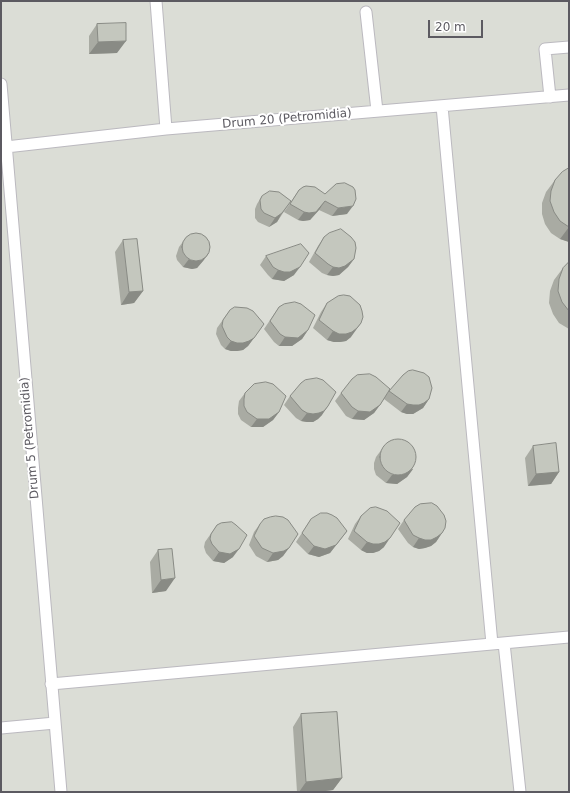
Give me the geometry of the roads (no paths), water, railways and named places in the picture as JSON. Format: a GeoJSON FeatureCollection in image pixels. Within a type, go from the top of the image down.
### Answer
{"type":"FeatureCollection","features":[{"type":"Feature","properties":{"kind":"lane"},"geometry":{"type":"LineString","coordinates":[[156,1],[166,129]]}},
{"type":"Feature","properties":{"kind":"lane"},"geometry":{"type":"LineString","coordinates":[[366,12],[377,111]]}},
{"type":"Feature","properties":{"kind":"lane"},"geometry":{"type":"LineString","coordinates":[[550,96],[545,49],[569,47]]}},
{"type":"Feature","properties":{"kind":"lane","name":"Drum 5 (Petromidia)"},"geometry":{"type":"LineString","coordinates":[[1,84],[61,792]]}},
{"type":"Feature","properties":{"kind":"lane","name":"Drum 20 (Petromidia)"},"geometry":{"type":"LineString","coordinates":[[6,147],[166,129],[569,95]]}},
{"type":"Feature","properties":{"kind":"lane"},"geometry":{"type":"LineString","coordinates":[[442,106],[492,644]]}},
{"type":"Feature","properties":{"kind":"lane"},"geometry":{"type":"LineString","coordinates":[[51,684],[569,637]]}},
{"type":"Feature","properties":{"kind":"lane"},"geometry":{"type":"LineString","coordinates":[[504,643],[520,792]]}},
{"type":"Feature","properties":{"kind":"lane"},"geometry":{"type":"LineString","coordinates":[[1,728],[55,724]]}}]}
